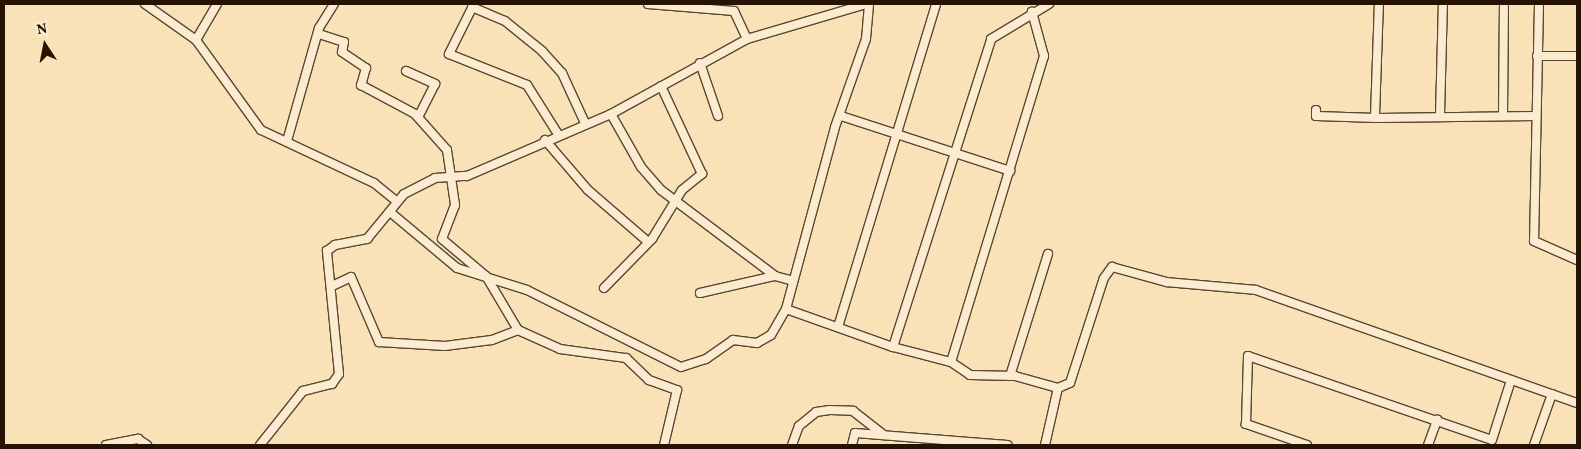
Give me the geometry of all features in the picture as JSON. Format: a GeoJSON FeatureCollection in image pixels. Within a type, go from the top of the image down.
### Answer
{"type":"FeatureCollection","features":[{"type":"Feature","properties":{"kind":"street"},"geometry":{"type":"LineString","coordinates":[[145,4],[196,40],[261,130],[287,141],[307,156],[374,183],[396,200]]}},
{"type":"Feature","properties":{"kind":"street"},"geometry":{"type":"LineString","coordinates":[[196,40],[217,4]]}},
{"type":"Feature","properties":{"kind":"street"},"geometry":{"type":"LineString","coordinates":[[287,141],[319,34],[334,4]]}},
{"type":"Feature","properties":{"kind":"street"},"geometry":{"type":"LineString","coordinates":[[648,4],[734,11],[747,39]]}},
{"type":"Feature","properties":{"kind":"street"},"geometry":{"type":"LineString","coordinates":[[260,445],[303,391],[332,384],[339,374],[332,286],[327,251],[335,245],[367,239],[390,212],[396,200],[435,178],[453,175],[467,176],[558,134],[611,114],[700,62],[747,39],[868,4],[866,39],[790,280],[786,308],[771,335],[757,343],[732,340],[706,359],[681,367],[527,290],[457,268],[390,212]]}},
{"type":"Feature","properties":{"kind":"street"},"geometry":{"type":"LineString","coordinates":[[838,327],[899,136],[936,4]]}},
{"type":"Feature","properties":{"kind":"street"},"geometry":{"type":"LineString","coordinates":[[892,347],[991,39],[1032,12],[1049,4]]}},
{"type":"Feature","properties":{"kind":"street"},"geometry":{"type":"LineString","coordinates":[[1375,116],[1379,4]]}},
{"type":"Feature","properties":{"kind":"street"},"geometry":{"type":"LineString","coordinates":[[1440,115],[1443,4]]}},
{"type":"Feature","properties":{"kind":"street"},"geometry":{"type":"LineString","coordinates":[[1503,115],[1504,4]]}},
{"type":"Feature","properties":{"kind":"street"},"geometry":{"type":"LineString","coordinates":[[1538,4],[1534,241],[1577,260]]}},
{"type":"Feature","properties":{"kind":"street"},"geometry":{"type":"LineString","coordinates":[[558,134],[527,86],[450,54],[473,5],[505,21],[542,51],[562,73],[585,123]]}},
{"type":"Feature","properties":{"kind":"street"},"geometry":{"type":"LineString","coordinates":[[951,362],[1044,56],[1032,12]]}},
{"type":"Feature","properties":{"kind":"street"},"geometry":{"type":"LineString","coordinates":[[319,34],[344,42],[342,52],[366,68],[361,85],[418,117],[447,150],[453,175],[455,205],[442,239],[486,276],[518,330],[560,350],[626,358],[649,380],[677,390],[664,445]]}},
{"type":"Feature","properties":{"kind":"street"},"geometry":{"type":"LineString","coordinates":[[1537,56],[1577,56]]}},
{"type":"Feature","properties":{"kind":"street"},"geometry":{"type":"LineString","coordinates":[[700,62],[718,116]]}},
{"type":"Feature","properties":{"kind":"street"},"geometry":{"type":"LineString","coordinates":[[406,71],[435,84],[418,117]]}},
{"type":"Feature","properties":{"kind":"street"},"geometry":{"type":"LineString","coordinates":[[604,288],[647,242],[675,201],[702,174],[660,86]]}},
{"type":"Feature","properties":{"kind":"street"},"geometry":{"type":"LineString","coordinates":[[1316,110],[1316,116],[1536,116]]}},
{"type":"Feature","properties":{"kind":"street"},"geometry":{"type":"LineString","coordinates":[[611,114],[641,167],[675,201],[775,276],[790,280]]}},
{"type":"Feature","properties":{"kind":"street"},"geometry":{"type":"LineString","coordinates":[[841,116],[1010,171]]}},
{"type":"Feature","properties":{"kind":"street"},"geometry":{"type":"LineString","coordinates":[[545,140],[588,190],[647,242]]}},
{"type":"Feature","properties":{"kind":"street"},"geometry":{"type":"LineString","coordinates":[[1010,376],[1048,254]]}},
{"type":"Feature","properties":{"kind":"street"},"geometry":{"type":"LineString","coordinates":[[786,308],[892,347],[951,362],[970,375],[1010,376],[1058,388],[1070,383],[1104,278],[1112,267],[1167,282],[1256,290],[1577,403]]}},
{"type":"Feature","properties":{"kind":"street"},"geometry":{"type":"LineString","coordinates":[[700,293],[775,276]]}},
{"type":"Feature","properties":{"kind":"street"},"geometry":{"type":"LineString","coordinates":[[332,286],[351,278],[380,342],[445,346],[492,340],[518,330]]}},
{"type":"Feature","properties":{"kind":"street"},"geometry":{"type":"LineString","coordinates":[[1308,445],[1246,424],[1248,356],[1492,440],[1511,380]]}},
{"type":"Feature","properties":{"kind":"street"},"geometry":{"type":"LineString","coordinates":[[1045,445],[1058,388]]}},
{"type":"Feature","properties":{"kind":"street"},"geometry":{"type":"LineString","coordinates":[[1534,445],[1552,394]]}},
{"type":"Feature","properties":{"kind":"street"},"geometry":{"type":"LineString","coordinates":[[792,445],[798,426],[816,412],[830,410],[853,410],[884,435]]}},
{"type":"Feature","properties":{"kind":"street"},"geometry":{"type":"LineString","coordinates":[[1428,445],[1436,420]]}},
{"type":"Feature","properties":{"kind":"street"},"geometry":{"type":"LineString","coordinates":[[852,445],[855,433],[884,435],[917,442],[1008,445]]}},
{"type":"Feature","properties":{"kind":"street"},"geometry":{"type":"LineString","coordinates":[[106,445],[138,439],[147,445]]}}]}
